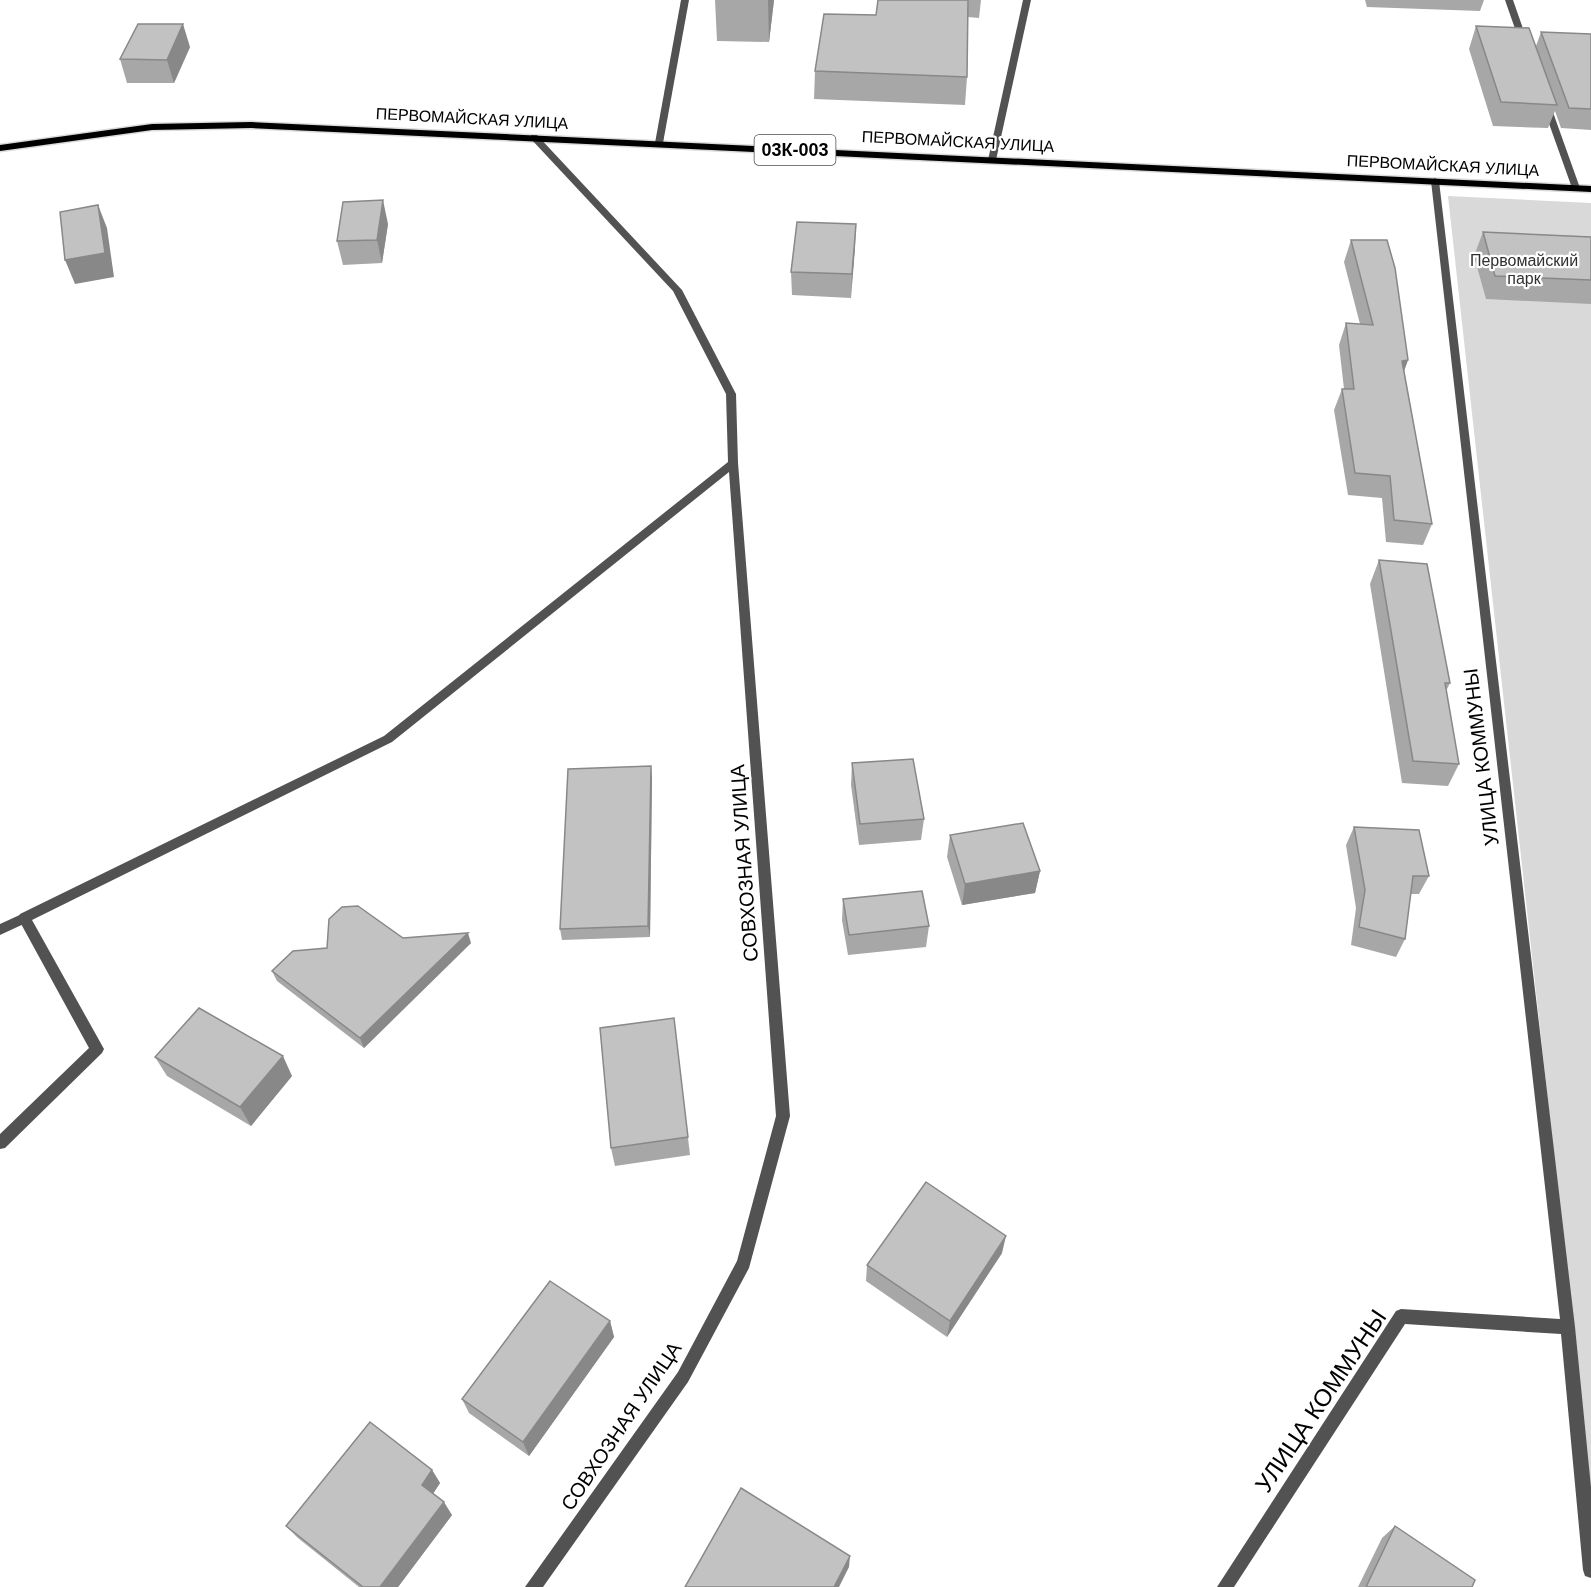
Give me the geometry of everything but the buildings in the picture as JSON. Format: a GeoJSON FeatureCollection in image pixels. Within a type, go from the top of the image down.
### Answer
{"type":"FeatureCollection","features":[{"type":"Feature","properties":{"kind":"main road","name":"ПЕРВОМАЙСКАЯ УЛИЦА"},"geometry":{"type":"LineString","coordinates":[[0,148],[152,127],[251,124],[1591,189]]}},
{"type":"Feature","properties":{"kind":"street"},"geometry":{"type":"LineString","coordinates":[[659,143],[685,0]]}},
{"type":"Feature","properties":{"kind":"street"},"geometry":{"type":"LineString","coordinates":[[992,160],[1027,0]]}},
{"type":"Feature","properties":{"kind":"street"},"geometry":{"type":"LineString","coordinates":[[1509,0],[1529,55]]}},
{"type":"Feature","properties":{"kind":"street"},"geometry":{"type":"LineString","coordinates":[[1544,100],[1576,188]]}},
{"type":"Feature","properties":{"kind":"street","name":"СОВХОЗНАЯ УЛИЦА"},"geometry":{"type":"LineString","coordinates":[[532,1587],[683,1377],[744,1263],[783,1116],[733,463],[731,394],[677,290],[534,137]]}},
{"type":"Feature","properties":{"kind":"street","name":"УЛИЦА КОММУНЫ"},"geometry":{"type":"LineString","coordinates":[[1435,181],[1568,1328],[1591,1570]]}},
{"type":"Feature","properties":{"kind":"street"},"geometry":{"type":"LineString","coordinates":[[0,930],[388,739],[733,463]]}},
{"type":"Feature","properties":{"kind":"street"},"geometry":{"type":"LineString","coordinates":[[0,1143],[97,1049],[24,918]]}},
{"type":"Feature","properties":{"kind":"street","name":"УЛИЦА КОММУНЫ"},"geometry":{"type":"LineString","coordinates":[[1225,1587],[1401,1316],[1568,1328]]}},
{"type":"Feature","properties":{"kind":"green space","name":"Первомайский парк"},"geometry":{"type":"Polygon","coordinates":[[[1448,196],[1591,203],[1591,1490],[1448,196]]]}}]}
